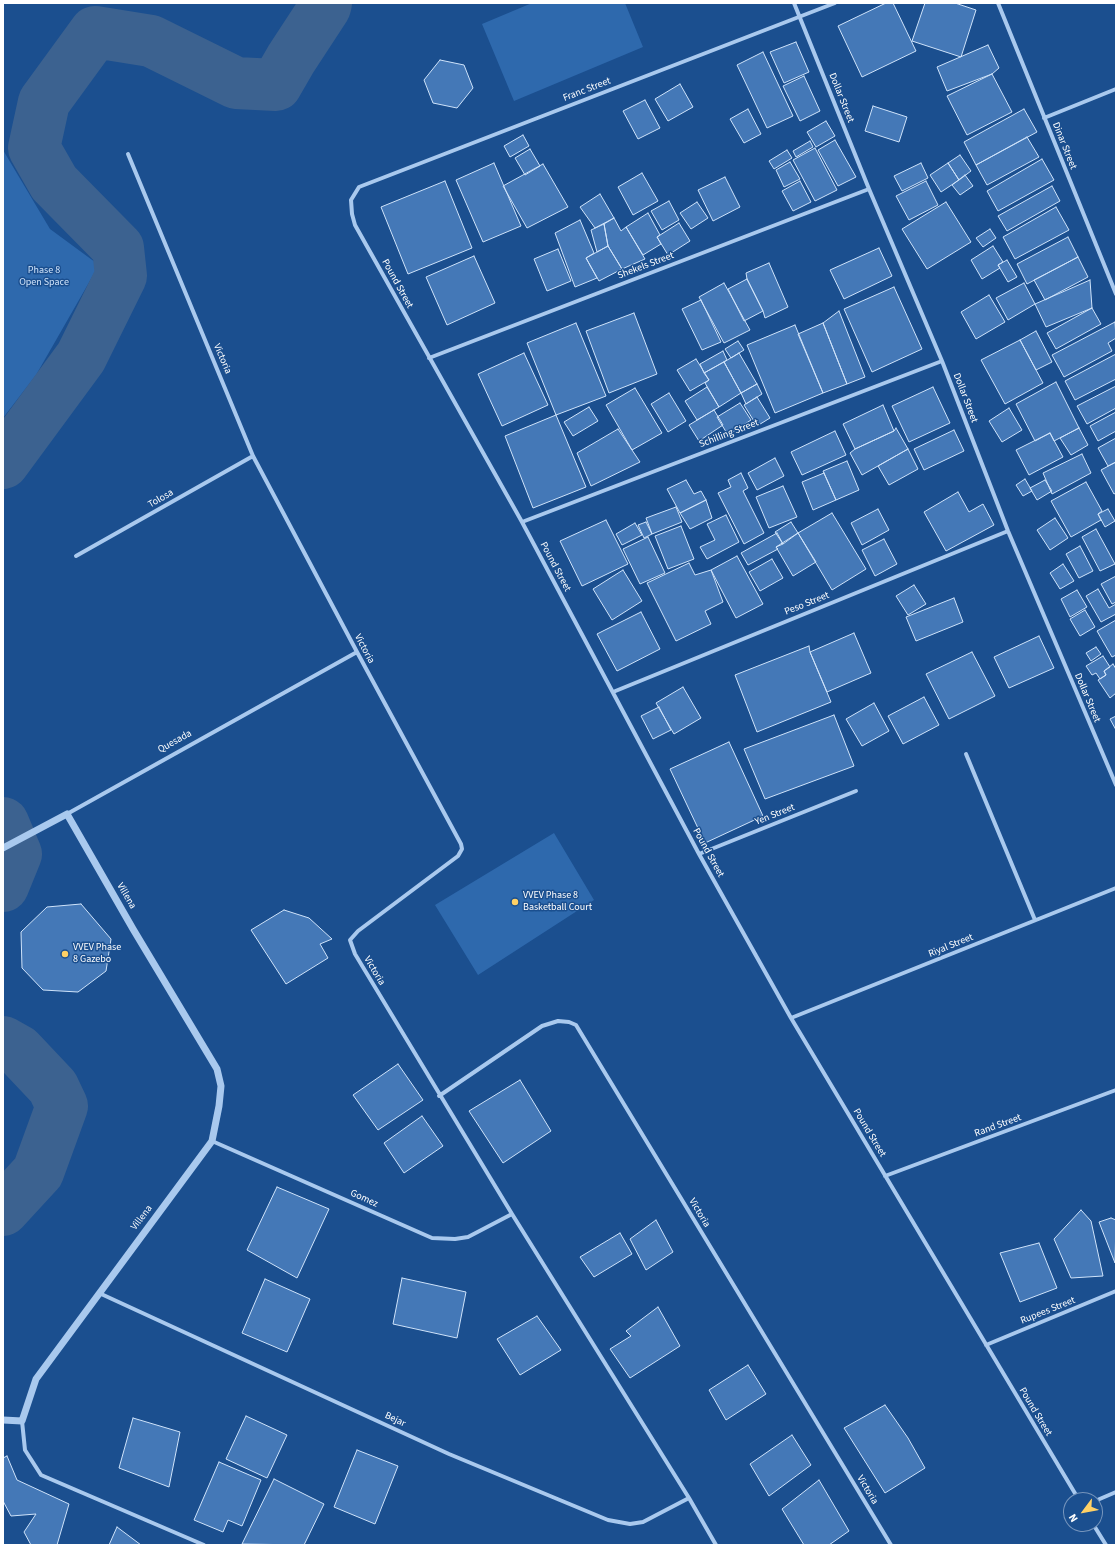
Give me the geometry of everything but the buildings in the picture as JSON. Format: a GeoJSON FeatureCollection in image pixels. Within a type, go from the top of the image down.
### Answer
{"type":"FeatureCollection","features":[{"type":"Feature","properties":{"kind":"street","name":"Dollar Street"},"geometry":{"type":"LineString","coordinates":[[794,3],[869,189],[942,361],[1008,531],[1116,785]]}},
{"type":"Feature","properties":{"kind":"street","name":"Franc Street"},"geometry":{"type":"LineString","coordinates":[[351,200],[359,187],[835,3]]}},
{"type":"Feature","properties":{"kind":"street","name":"Dinar Street"},"geometry":{"type":"LineString","coordinates":[[998,3],[1116,294]]}},
{"type":"Feature","properties":{"kind":"street"},"geometry":{"type":"LineString","coordinates":[[1044,118],[1116,89]]}},
{"type":"Feature","properties":{"kind":"street","name":"Victoria"},"geometry":{"type":"LineString","coordinates":[[128,154],[253,456],[461,844],[462,849],[458,856],[358,931],[350,940],[355,954],[512,1214],[689,1498],[716,1545]]}},
{"type":"Feature","properties":{"kind":"street","name":"Shekels Street"},"geometry":{"type":"LineString","coordinates":[[428,358],[869,189]]}},
{"type":"Feature","properties":{"kind":"street","name":"Pound Street"},"geometry":{"type":"LineString","coordinates":[[351,200],[352,214],[355,225],[428,358],[522,522],[699,854],[791,1018],[1073,1492]]}},
{"type":"Feature","properties":{"kind":"street","name":"Schilling Street"},"geometry":{"type":"LineString","coordinates":[[522,522],[942,361]]}},
{"type":"Feature","properties":{"kind":"street","name":"Tolosa"},"geometry":{"type":"LineString","coordinates":[[76,556],[253,456]]}},
{"type":"Feature","properties":{"kind":"street","name":"Peso Street"},"geometry":{"type":"LineString","coordinates":[[613,692],[1008,531]]}},
{"type":"Feature","properties":{"kind":"street","name":"Quesada"},"geometry":{"type":"LineString","coordinates":[[3,848],[67,814],[357,652]]}},
{"type":"Feature","properties":{"kind":"street"},"geometry":{"type":"LineString","coordinates":[[966,754],[1035,920]]}},
{"type":"Feature","properties":{"kind":"street","name":"Yen Street"},"geometry":{"type":"LineString","coordinates":[[699,854],[856,791]]}},
{"type":"Feature","properties":{"kind":"street","name":"Villena"},"geometry":{"type":"LineString","coordinates":[[67,814],[133,929],[217,1069],[221,1086],[219,1106],[212,1140],[36,1379],[22,1421],[25,1450],[41,1475],[204,1545]]}},
{"type":"Feature","properties":{"kind":"street","name":"Riyal Street"},"geometry":{"type":"LineString","coordinates":[[791,1018],[1116,888]]}},
{"type":"Feature","properties":{"kind":"street","name":"Victoria"},"geometry":{"type":"LineString","coordinates":[[440,1096],[542,1026],[558,1021],[569,1022],[576,1025],[891,1545]]}},
{"type":"Feature","properties":{"kind":"street","name":"Rand Street"},"geometry":{"type":"LineString","coordinates":[[885,1176],[1116,1090]]}},
{"type":"Feature","properties":{"kind":"street","name":"Gomez"},"geometry":{"type":"LineString","coordinates":[[212,1140],[432,1238],[455,1239],[468,1237],[512,1214]]}},
{"type":"Feature","properties":{"kind":"street","name":"Rupees Street"},"geometry":{"type":"LineString","coordinates":[[986,1345],[1116,1292]]}},
{"type":"Feature","properties":{"kind":"street","name":"Bejar"},"geometry":{"type":"LineString","coordinates":[[99,1293],[449,1454],[608,1520],[630,1524],[643,1522],[689,1498]]}},
{"type":"Feature","properties":{"kind":"street"},"geometry":{"type":"LineString","coordinates":[[3,1420],[22,1421]]}},
{"type":"Feature","properties":{"kind":"street"},"geometry":{"type":"LineString","coordinates":[[1103,1498],[1116,1492]]}},
{"type":"Feature","properties":{"kind":"street"},"geometry":{"type":"LineString","coordinates":[[1098,1532],[1106,1545]]}},
{"type":"Feature","properties":{"kind":"green space"},"geometry":{"type":"Polygon","coordinates":[[[532,3],[625,3],[643,47],[514,101],[482,24],[532,3]]]}},
{"type":"Feature","properties":{"kind":"green space","name":"Phase 8 Open Space"},"geometry":{"type":"Polygon","coordinates":[[[3,150],[50,229],[99,265],[36,375],[3,418],[3,150]]]}},
{"type":"Feature","properties":{"kind":"green space","name":"VVEV Phase 8 Basketball Court"},"geometry":{"type":"Polygon","coordinates":[[[554,833],[594,900],[478,975],[435,905],[554,833]]]}},
{"type":"Feature","properties":{"kind":"waterway"},"geometry":{"type":"LineString","coordinates":[[3,463],[81,357],[121,276],[118,248],[54,183],[34,148],[44,102],[95,32],[151,41],[236,83],[276,85],[325,7],[326,3]]}},
{"type":"Feature","properties":{"kind":"waterway"},"geometry":{"type":"LineString","coordinates":[[3,823],[16,854],[3,886]]}},
{"type":"Feature","properties":{"kind":"waterway"},"geometry":{"type":"LineString","coordinates":[[3,1042],[19,1051],[53,1087],[62,1106],[38,1172],[3,1210]]}},
{"type":"Feature","properties":{"kind":"place","name":"VVEV Phase 8 Basketball Court"},"geometry":{"type":"Point","coordinates":[515,902]}},
{"type":"Feature","properties":{"kind":"place","name":"VVEV Phase 8 Gazebo"},"geometry":{"type":"Point","coordinates":[65,954]}}]}
